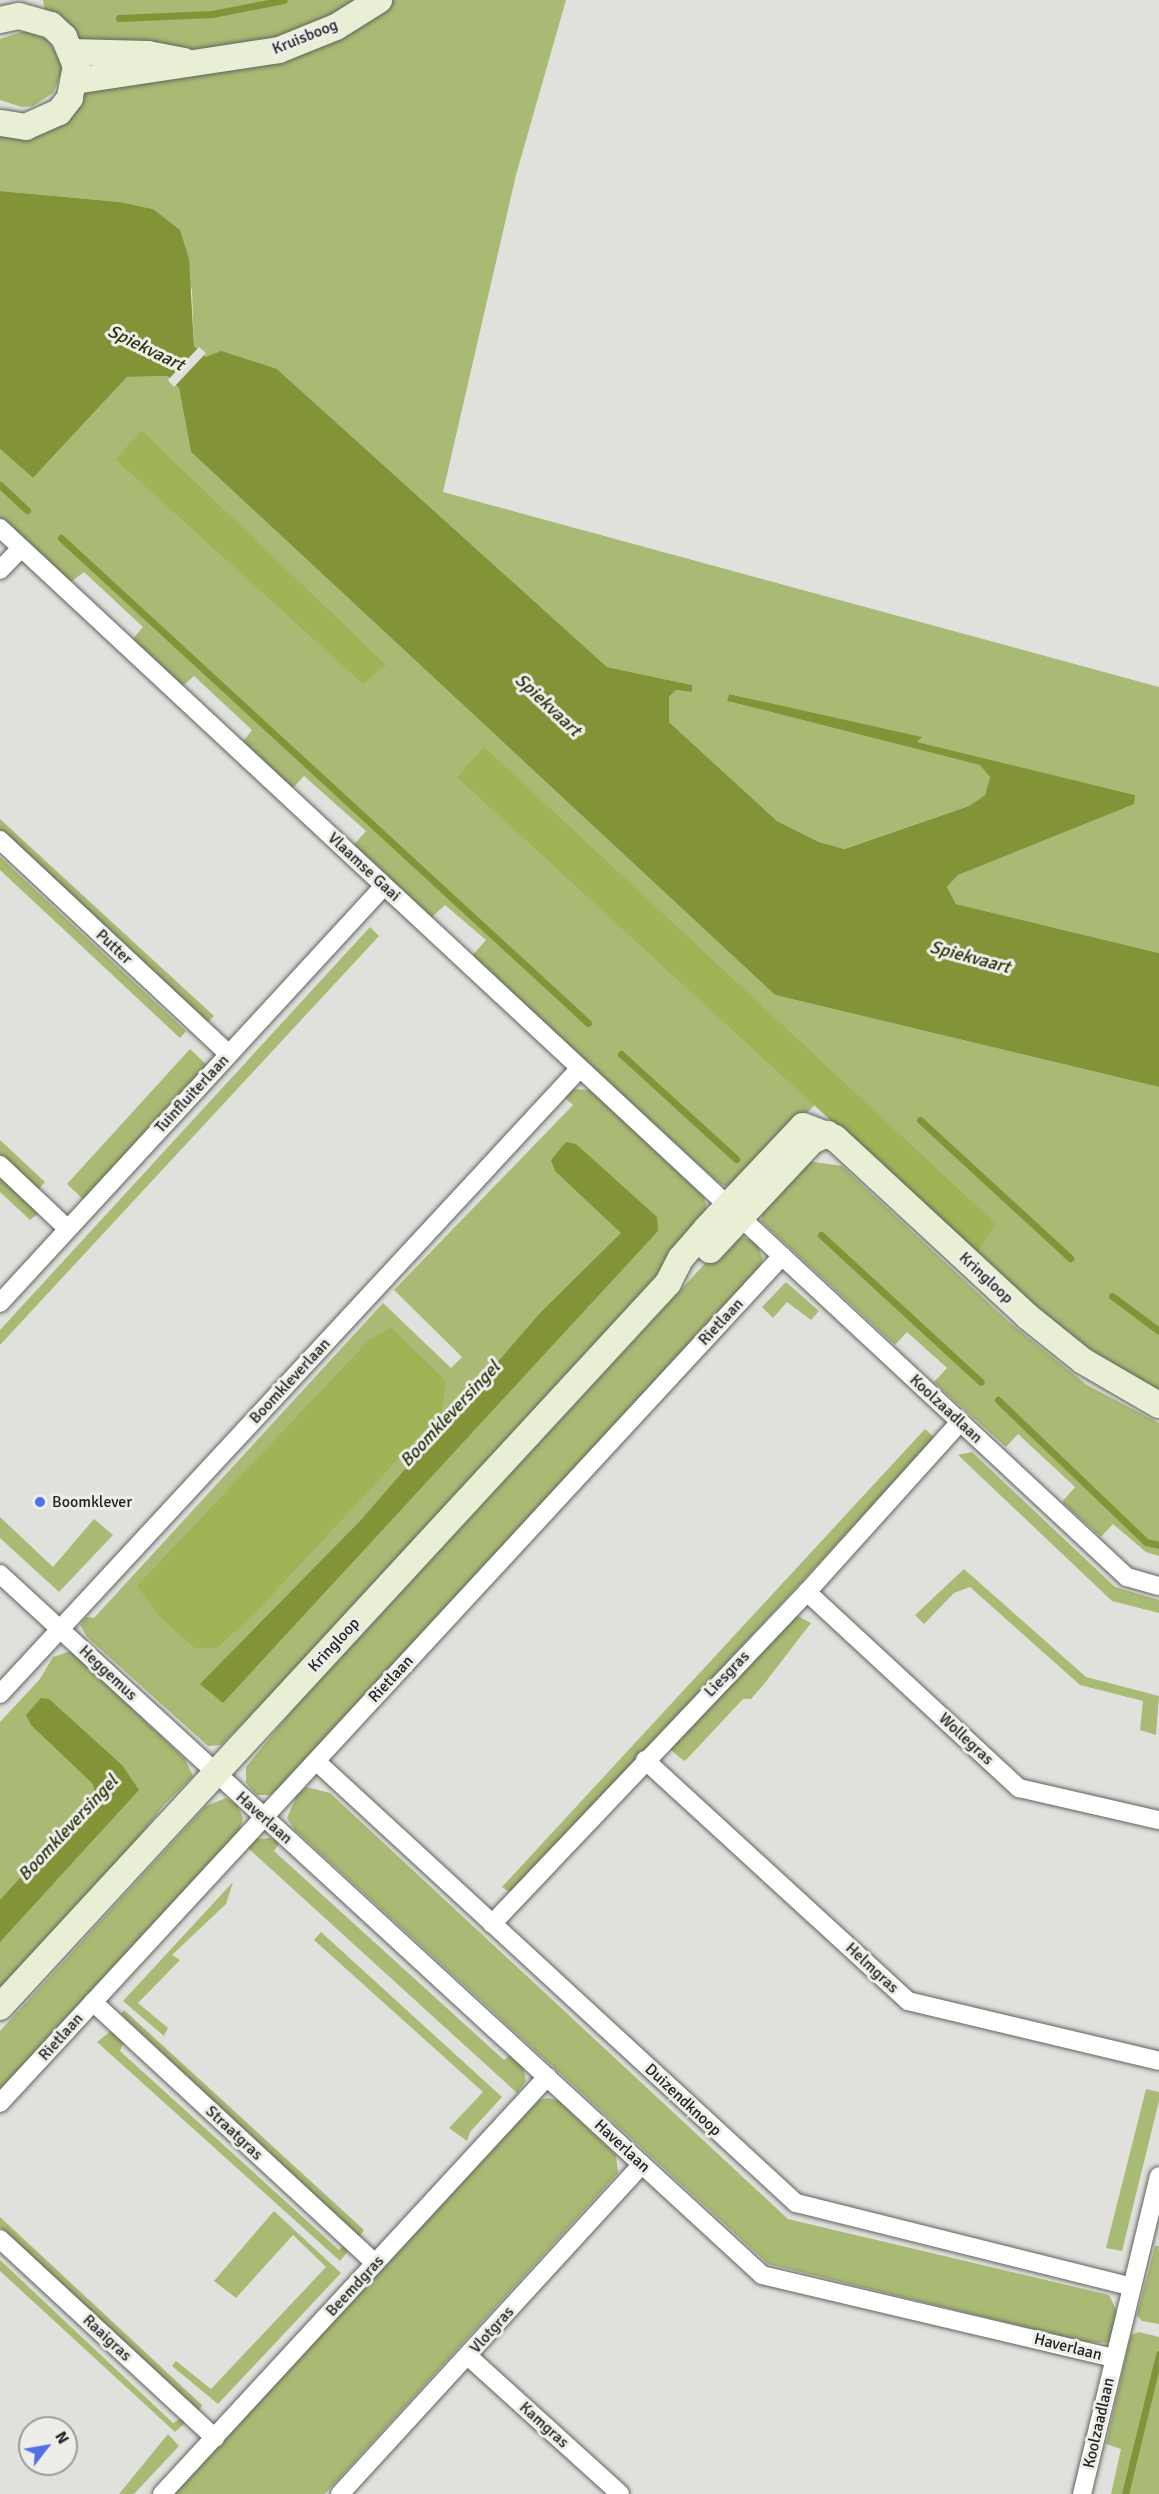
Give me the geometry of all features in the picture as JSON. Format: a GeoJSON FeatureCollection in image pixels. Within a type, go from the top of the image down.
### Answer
{"type":"FeatureCollection","features":[{"type":"Feature","properties":{"kind":"street","name":"Kruisboog"},"geometry":{"type":"LineString","coordinates":[[75,81],[156,71],[190,62],[234,60],[279,50],[336,27],[379,0]]}},
{"type":"Feature","properties":{"kind":"street"},"geometry":{"type":"LineString","coordinates":[[0,123],[26,127],[44,122],[70,98],[75,81],[72,52],[51,25],[33,9],[2,13]]}},
{"type":"Feature","properties":{"kind":"street","name":"Kruisboog"},"geometry":{"type":"LineString","coordinates":[[72,52],[148,54],[190,62]]}},
{"type":"Feature","properties":{"kind":"street","name":"Vlaamse Gaai"},"geometry":{"type":"LineString","coordinates":[[0,528],[735,1211]]}},
{"type":"Feature","properties":{"kind":"street"},"geometry":{"type":"LineString","coordinates":[[0,570],[21,548]]}},
{"type":"Feature","properties":{"kind":"street","name":"Putter"},"geometry":{"type":"LineString","coordinates":[[0,840],[229,1054]]}},
{"type":"Feature","properties":{"kind":"street","name":"Tuinfluiterlaan"},"geometry":{"type":"LineString","coordinates":[[0,1303],[384,886]]}},
{"type":"Feature","properties":{"kind":"street","name":"Boomkleverlaan"},"geometry":{"type":"LineString","coordinates":[[0,1694],[580,1068]]}},
{"type":"Feature","properties":{"kind":"street","name":"Kringloop"},"geometry":{"type":"LineString","coordinates":[[0,2007],[668,1283],[693,1269],[735,1211],[812,1141],[827,1134],[1027,1316],[1083,1361],[1159,1405]]}},
{"type":"Feature","properties":{"kind":"street"},"geometry":{"type":"LineString","coordinates":[[0,1165],[68,1228]]}},
{"type":"Feature","properties":{"kind":"street","name":"Koolzaadlaan"},"geometry":{"type":"LineString","coordinates":[[735,1211],[1126,1577],[1159,1586]]}},
{"type":"Feature","properties":{"kind":"street","name":"Rietlaan"},"geometry":{"type":"LineString","coordinates":[[0,2103],[782,1256]]}},
{"type":"Feature","properties":{"kind":"street","name":"Liesgras"},"geometry":{"type":"LineString","coordinates":[[492,1924],[645,1760],[807,1592],[960,1422]]}},
{"type":"Feature","properties":{"kind":"street","name":"Heggemus"},"geometry":{"type":"LineString","coordinates":[[0,1574],[216,1773]]}},
{"type":"Feature","properties":{"kind":"street","name":"Wollegras"},"geometry":{"type":"LineString","coordinates":[[807,1592],[1019,1788],[1159,1820]]}},
{"type":"Feature","properties":{"kind":"street","name":"Helmgras"},"geometry":{"type":"LineString","coordinates":[[645,1760],[908,2001],[1159,2061]]}},
{"type":"Feature","properties":{"kind":"street","name":"Duizendknoop"},"geometry":{"type":"LineString","coordinates":[[316,1761],[796,2203],[1132,2287]]}},
{"type":"Feature","properties":{"kind":"street","name":"Haverlaan"},"geometry":{"type":"LineString","coordinates":[[216,1773],[762,2275],[1114,2358]]}},
{"type":"Feature","properties":{"kind":"street","name":"Straatgras"},"geometry":{"type":"LineString","coordinates":[[93,2002],[375,2263]]}},
{"type":"Feature","properties":{"kind":"street","name":"Beemdgras"},"geometry":{"type":"LineString","coordinates":[[162,2494],[547,2077]]}},
{"type":"Feature","properties":{"kind":"street","name":"Vlotgras"},"geometry":{"type":"LineString","coordinates":[[340,2494],[642,2164]]}},
{"type":"Feature","properties":{"kind":"street","name":"Koolzaadlaan"},"geometry":{"type":"LineString","coordinates":[[1082,2494],[1159,2176]]}},
{"type":"Feature","properties":{"kind":"street","name":"Raaigras"},"geometry":{"type":"LineString","coordinates":[[0,2239],[215,2438]]}},
{"type":"Feature","properties":{"kind":"street","name":"Kamgras"},"geometry":{"type":"LineString","coordinates":[[468,2356],[620,2494]]}},
{"type":"Feature","properties":{"kind":"shaded area"},"geometry":{"type":"Polygon","coordinates":[[[43,0],[566,0],[516,175],[443,492],[1159,687],[1159,953],[956,904],[947,887],[958,875],[1135,795],[916,742],[921,737],[729,694],[727,701],[981,765],[990,777],[985,795],[969,806],[843,849],[819,842],[777,821],[669,722],[669,697],[676,690],[692,692],[692,685],[607,667],[277,369],[206,357],[194,346],[192,290],[153,209],[120,202],[0,191],[0,133],[69,117],[87,88],[94,66],[82,44],[45,11],[43,0]]]}},
{"type":"Feature","properties":{"kind":"shaded area"},"geometry":{"type":"Polygon","coordinates":[[[25,31],[47,39],[60,59],[62,71],[53,93],[33,106],[22,107],[0,100],[0,39],[25,31]]]}},
{"type":"Feature","properties":{"kind":"shaded area"},"geometry":{"type":"Polygon","coordinates":[[[168,376],[179,388],[191,452],[775,995],[1159,1087],[1159,1395],[1127,1378],[1044,1317],[815,1105],[729,1187],[719,1183],[471,957],[486,940],[445,905],[431,918],[352,847],[366,831],[304,776],[292,789],[242,743],[252,730],[194,676],[182,687],[132,640],[143,627],[84,572],[68,584],[0,522],[0,449],[33,478],[127,377],[168,376]]]}},
{"type":"Feature","properties":{"kind":"shaded area"},"geometry":{"type":"Polygon","coordinates":[[[142,431],[386,665],[363,684],[115,459],[142,431]]]}},
{"type":"Feature","properties":{"kind":"shaded area"},"geometry":{"type":"Polygon","coordinates":[[[484,747],[996,1224],[976,1254],[457,777],[484,747]]]}},
{"type":"Feature","properties":{"kind":"shaded area"},"geometry":{"type":"Polygon","coordinates":[[[0,819],[214,1016],[208,1022],[0,832],[0,819]]]}},
{"type":"Feature","properties":{"kind":"shaded area"},"geometry":{"type":"Polygon","coordinates":[[[0,857],[186,1031],[180,1038],[0,870],[0,857]]]}},
{"type":"Feature","properties":{"kind":"shaded area"},"geometry":{"type":"Polygon","coordinates":[[[370,927],[379,936],[0,1345],[0,1330],[370,927]]]}},
{"type":"Feature","properties":{"kind":"shaded area"},"geometry":{"type":"Polygon","coordinates":[[[190,1049],[207,1065],[84,1200],[67,1184],[190,1049]]]}},
{"type":"Feature","properties":{"kind":"shaded area"},"geometry":{"type":"Polygon","coordinates":[[[573,1089],[589,1090],[597,1096],[704,1197],[708,1212],[665,1269],[269,1697],[221,1745],[208,1746],[87,1637],[80,1625],[86,1617],[94,1618],[383,1303],[451,1368],[462,1357],[394,1290],[573,1105],[563,1096],[573,1089]]]}},
{"type":"Feature","properties":{"kind":"shaded area"},"geometry":{"type":"Polygon","coordinates":[[[0,1140],[45,1182],[38,1190],[0,1154],[0,1140]]]}},
{"type":"Feature","properties":{"kind":"shaded area"},"geometry":{"type":"Polygon","coordinates":[[[807,1161],[842,1166],[1009,1322],[1087,1385],[1159,1423],[1159,1556],[1146,1552],[1113,1524],[1101,1537],[1062,1502],[1075,1487],[1018,1434],[1006,1447],[934,1382],[947,1368],[907,1332],[895,1345],[761,1221],[764,1204],[807,1161]]]}},
{"type":"Feature","properties":{"kind":"shaded area"},"geometry":{"type":"Polygon","coordinates":[[[0,1177],[39,1213],[30,1220],[0,1192],[0,1177]]]}},
{"type":"Feature","properties":{"kind":"shaded area"},"geometry":{"type":"Polygon","coordinates":[[[743,1237],[757,1243],[763,1259],[757,1272],[281,1787],[269,1795],[257,1795],[246,1783],[246,1767],[295,1707],[723,1244],[743,1237]]]}},
{"type":"Feature","properties":{"kind":"shaded area"},"geometry":{"type":"Polygon","coordinates":[[[786,1282],[819,1311],[811,1320],[787,1302],[773,1318],[762,1307],[786,1282]]]}},
{"type":"Feature","properties":{"kind":"shaded area"},"geometry":{"type":"Polygon","coordinates":[[[391,1327],[446,1381],[442,1412],[255,1613],[217,1648],[195,1648],[163,1620],[137,1586],[369,1340],[391,1327]]]}},
{"type":"Feature","properties":{"kind":"shaded area"},"geometry":{"type":"Polygon","coordinates":[[[925,1429],[935,1438],[512,1894],[502,1887],[925,1429]]]}},
{"type":"Feature","properties":{"kind":"shaded area"},"geometry":{"type":"Polygon","coordinates":[[[972,1452],[1115,1587],[1159,1600],[1159,1613],[1112,1601],[958,1455],[972,1452]]]}},
{"type":"Feature","properties":{"kind":"shaded area"},"geometry":{"type":"Polygon","coordinates":[[[0,1517],[53,1567],[94,1519],[113,1535],[59,1592],[0,1538],[0,1517]]]}},
{"type":"Feature","properties":{"kind":"shaded area"},"geometry":{"type":"Polygon","coordinates":[[[964,1569],[1086,1677],[1159,1696],[1156,1735],[1140,1730],[1143,1701],[1080,1685],[970,1587],[954,1593],[924,1624],[915,1615],[964,1569]]]}},
{"type":"Feature","properties":{"kind":"shaded area"},"geometry":{"type":"Polygon","coordinates":[[[796,1615],[811,1623],[764,1684],[751,1699],[743,1699],[685,1761],[679,1757],[670,1749],[796,1615]]]}},
{"type":"Feature","properties":{"kind":"shaded area"},"geometry":{"type":"Polygon","coordinates":[[[71,1651],[185,1759],[193,1776],[163,1806],[121,1861],[0,1991],[0,1722],[40,1679],[53,1657],[71,1651]]]}},
{"type":"Feature","properties":{"kind":"shaded area"},"geometry":{"type":"Polygon","coordinates":[[[306,1787],[330,1793],[788,2219],[1109,2295],[1118,2314],[1113,2336],[1107,2343],[1086,2342],[768,2264],[294,1829],[287,1818],[297,1795],[306,1787]]]}},
{"type":"Feature","properties":{"kind":"shaded area"},"geometry":{"type":"Polygon","coordinates":[[[226,1798],[237,1804],[243,1818],[239,1833],[0,2091],[0,2031],[206,1806],[226,1798]]]}},
{"type":"Feature","properties":{"kind":"shaded area"},"geometry":{"type":"Polygon","coordinates":[[[270,1838],[280,1842],[274,1851],[504,2060],[510,2055],[523,2066],[526,2081],[517,2093],[248,1848],[256,1839],[270,1838]]]}},
{"type":"Feature","properties":{"kind":"shaded area"},"geometry":{"type":"Polygon","coordinates":[[[233,1882],[226,1904],[172,1955],[180,1960],[138,2003],[168,2028],[164,2036],[123,2001],[233,1882]]]}},
{"type":"Feature","properties":{"kind":"shaded area"},"geometry":{"type":"Polygon","coordinates":[[[321,1932],[502,2097],[470,2132],[467,2141],[449,2128],[483,2092],[314,1940],[321,1932]]]}},
{"type":"Feature","properties":{"kind":"shaded area"},"geometry":{"type":"Polygon","coordinates":[[[124,2010],[364,2230],[359,2237],[121,2014],[124,2010]]]}},
{"type":"Feature","properties":{"kind":"shaded area"},"geometry":{"type":"Polygon","coordinates":[[[111,2031],[124,2042],[120,2051],[339,2250],[344,2245],[349,2250],[340,2261],[97,2042],[111,2031]]]}},
{"type":"Feature","properties":{"kind":"shaded area"},"geometry":{"type":"Polygon","coordinates":[[[1146,2089],[1159,2092],[1159,2101],[1122,2251],[1106,2248],[1146,2089]]]}},
{"type":"Feature","properties":{"kind":"shaded area"},"geometry":{"type":"Polygon","coordinates":[[[548,2098],[559,2101],[616,2155],[618,2173],[325,2494],[174,2494],[539,2100],[548,2098]]]}},
{"type":"Feature","properties":{"kind":"shaded area"},"geometry":{"type":"Polygon","coordinates":[[[274,2211],[341,2273],[218,2404],[172,2366],[176,2361],[211,2389],[326,2267],[293,2235],[236,2298],[214,2281],[274,2211]]]}},
{"type":"Feature","properties":{"kind":"shaded area"},"geometry":{"type":"Polygon","coordinates":[[[0,2217],[202,2405],[199,2411],[0,2227],[0,2217]]]}},
{"type":"Feature","properties":{"kind":"shaded area"},"geometry":{"type":"Polygon","coordinates":[[[1155,2246],[1159,2246],[1159,2324],[1142,2321],[1137,2315],[1155,2246]]]}},
{"type":"Feature","properties":{"kind":"shaded area"},"geometry":{"type":"Polygon","coordinates":[[[0,2260],[173,2423],[182,2418],[186,2422],[175,2432],[0,2271],[0,2260]]]}},
{"type":"Feature","properties":{"kind":"shaded area"},"geometry":{"type":"Polygon","coordinates":[[[1139,2332],[1159,2337],[1159,2494],[1111,2494],[1121,2449],[1106,2444],[1131,2335],[1139,2332]]]}},
{"type":"Feature","properties":{"kind":"shaded area"},"geometry":{"type":"Polygon","coordinates":[[[168,2434],[179,2446],[134,2494],[119,2494],[168,2434]]]}},
{"type":"Feature","properties":{"kind":"water","name":"Spiekvaart"},"geometry":{"type":"Polygon","coordinates":[[[0,191],[120,202],[153,209],[180,230],[189,259],[194,346],[206,357],[221,351],[277,369],[607,667],[692,685],[692,692],[676,690],[669,697],[669,722],[777,821],[819,842],[844,849],[969,806],[985,795],[990,777],[980,765],[727,701],[729,694],[922,737],[917,742],[1135,795],[1134,804],[958,875],[947,887],[956,904],[1159,953],[1159,1087],[775,995],[191,452],[179,388],[168,376],[127,377],[33,478],[0,449],[0,191]]]}},
{"type":"Feature","properties":{"kind":"water"},"geometry":{"type":"Polygon","coordinates":[[[566,1142],[576,1144],[657,1217],[658,1231],[223,1703],[200,1684],[361,1520],[540,1313],[621,1233],[555,1171],[551,1160],[566,1142]]]}},
{"type":"Feature","properties":{"kind":"water","name":"Boomkleversingel"},"geometry":{"type":"Polygon","coordinates":[[[41,1698],[49,1699],[122,1765],[139,1790],[0,1942],[0,1900],[95,1795],[93,1784],[31,1725],[26,1715],[41,1698]]]}},
{"type":"Feature","properties":{"kind":"pier"},"geometry":{"type":"Polygon","coordinates":[[[199,347],[206,353],[174,387],[168,380],[199,347]]]}},
{"type":"Feature","properties":{"kind":"waterway"},"geometry":{"type":"LineString","coordinates":[[119,18],[212,14],[284,0]]}},
{"type":"Feature","properties":{"kind":"waterway"},"geometry":{"type":"LineString","coordinates":[[0,485],[27,510]]}},
{"type":"Feature","properties":{"kind":"waterway"},"geometry":{"type":"LineString","coordinates":[[61,538],[588,1023]]}},
{"type":"Feature","properties":{"kind":"waterway"},"geometry":{"type":"LineString","coordinates":[[621,1054],[736,1159]]}},
{"type":"Feature","properties":{"kind":"waterway"},"geometry":{"type":"LineString","coordinates":[[920,1120],[1070,1258]]}},
{"type":"Feature","properties":{"kind":"waterway"},"geometry":{"type":"LineString","coordinates":[[821,1235],[981,1382]]}},
{"type":"Feature","properties":{"kind":"waterway"},"geometry":{"type":"LineString","coordinates":[[1112,1296],[1159,1331]]}},
{"type":"Feature","properties":{"kind":"waterway"},"geometry":{"type":"LineString","coordinates":[[998,1400],[1146,1542],[1159,1545]]}},
{"type":"Feature","properties":{"kind":"waterway"},"geometry":{"type":"LineString","coordinates":[[1125,2494],[1159,2354]]}},
{"type":"Feature","properties":{"kind":"place","name":"Boomklever"},"geometry":{"type":"Point","coordinates":[40,1502]}}]}
